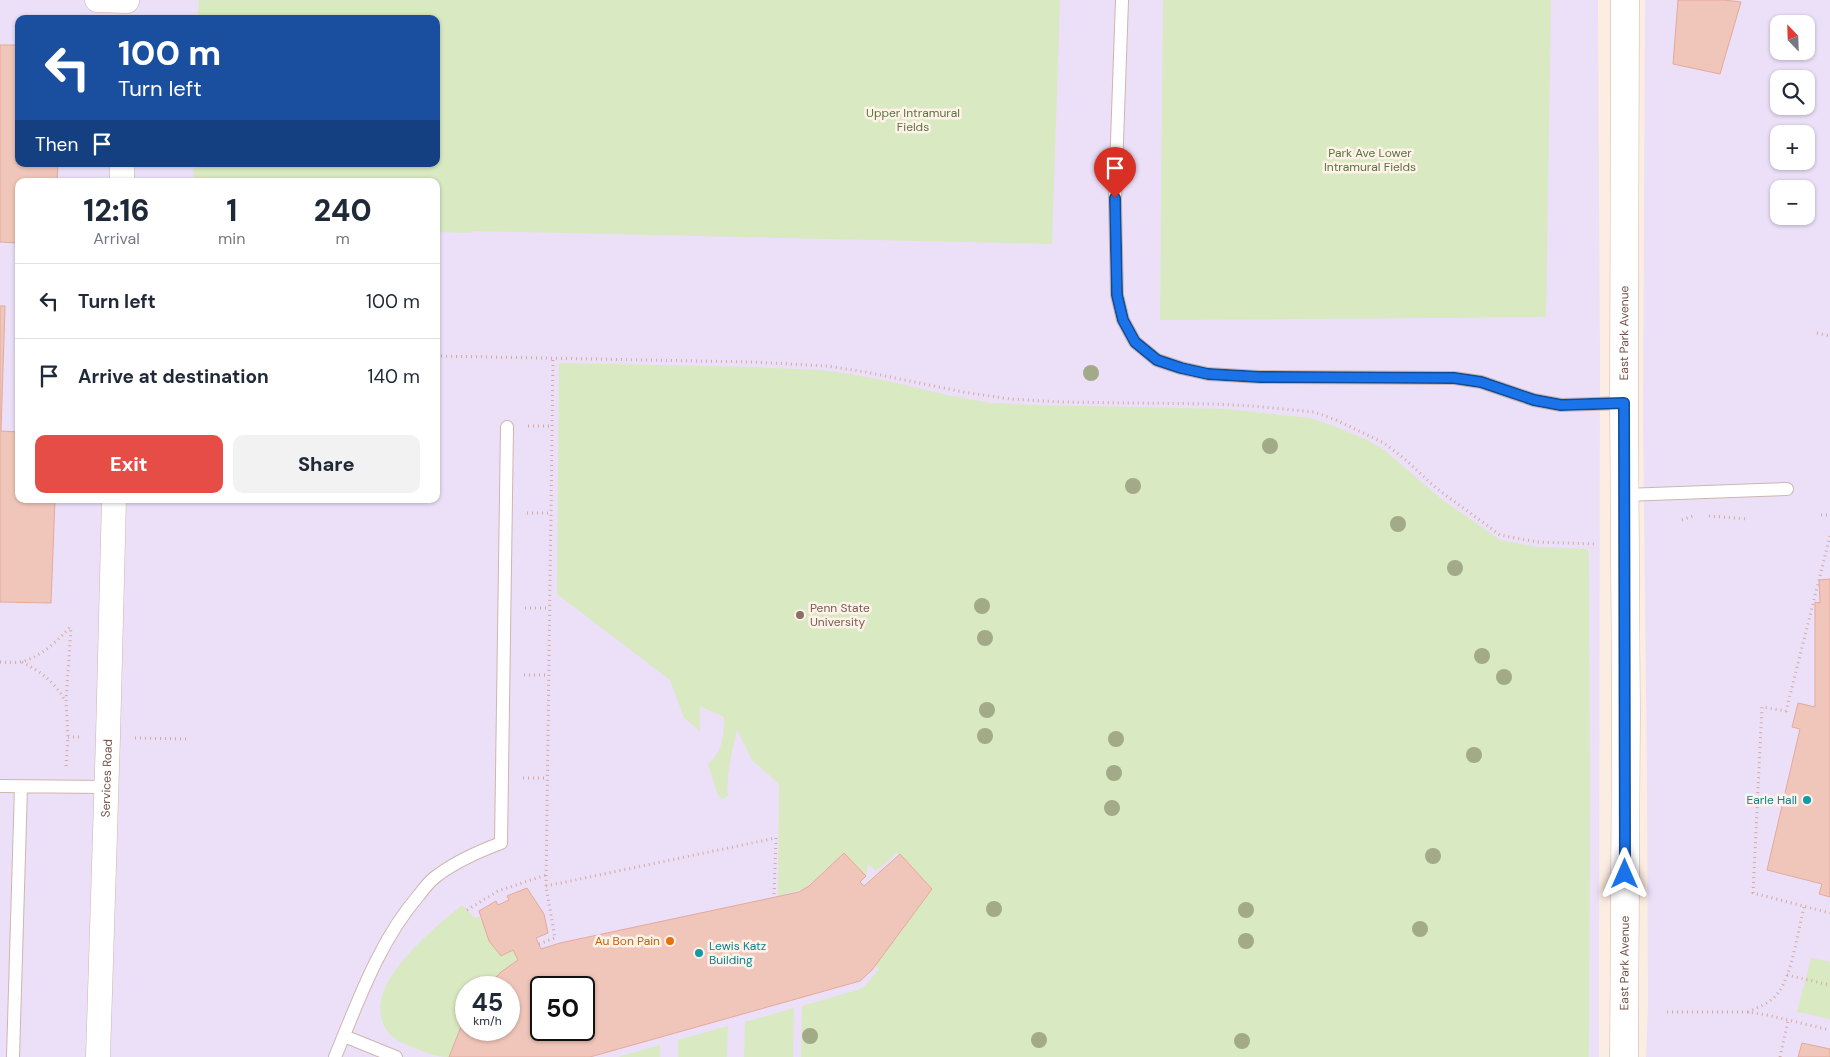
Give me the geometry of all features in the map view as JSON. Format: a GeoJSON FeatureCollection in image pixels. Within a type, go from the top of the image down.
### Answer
{"type":"FeatureCollection","features":[{"type":"Feature","properties":{"kind":"main road","name":"East Park Avenue"},"geometry":{"type":"LineString","coordinates":[[1624,1057],[1626,714],[1624,403],[1625,0]]}},
{"type":"Feature","properties":{"kind":"street"},"geometry":{"type":"LineString","coordinates":[[97,0],[127,0],[127,15]]}},
{"type":"Feature","properties":{"kind":"street","name":"Services Road"},"geometry":{"type":"LineString","coordinates":[[98,1057],[114,503]]}},
{"type":"Feature","properties":{"kind":"lane"},"geometry":{"type":"LineString","coordinates":[[1122,0],[1115,198],[1117,295],[1123,320],[1135,342],[1157,360],[1208,374],[1260,377],[1454,378],[1481,382],[1534,400],[1561,405],[1624,403]]}},
{"type":"Feature","properties":{"kind":"lane"},"geometry":{"type":"LineString","coordinates":[[335,1057],[365,985],[409,906],[432,879],[477,852],[501,843],[507,427]]}},
{"type":"Feature","properties":{"kind":"lane"},"geometry":{"type":"LineString","coordinates":[[1625,495],[1787,489]]}},
{"type":"Feature","properties":{"kind":"lane"},"geometry":{"type":"LineString","coordinates":[[0,786],[106,787]]}},
{"type":"Feature","properties":{"kind":"lane"},"geometry":{"type":"LineString","coordinates":[[13,1057],[21,786]]}},
{"type":"Feature","properties":{"kind":"lane"},"geometry":{"type":"LineString","coordinates":[[344,1036],[396,1057]]}},
{"type":"Feature","properties":{"kind":"path"},"geometry":{"type":"LineString","coordinates":[[1817,334],[1830,336]]}},
{"type":"Feature","properties":{"kind":"path"},"geometry":{"type":"LineString","coordinates":[[440,356],[752,362],[827,366],[1010,399],[1213,404],[1314,412],[1336,420],[1384,443],[1406,460],[1436,488],[1500,536],[1537,542],[1594,544]]}},
{"type":"Feature","properties":{"kind":"path"},"geometry":{"type":"LineString","coordinates":[[539,944],[554,938],[546,886],[553,358]]}},
{"type":"Feature","properties":{"kind":"path"},"geometry":{"type":"LineString","coordinates":[[1821,515],[1830,515]]}},
{"type":"Feature","properties":{"kind":"path"},"geometry":{"type":"LineString","coordinates":[[1682,520],[1695,516]]}},
{"type":"Feature","properties":{"kind":"path"},"geometry":{"type":"LineString","coordinates":[[1704,516],[1748,519]]}},
{"type":"Feature","properties":{"kind":"path"},"geometry":{"type":"LineString","coordinates":[[1830,536],[1786,711],[1762,707],[1753,894],[1830,913]]}},
{"type":"Feature","properties":{"kind":"path"},"geometry":{"type":"LineString","coordinates":[[0,662],[22,662],[40,653],[58,640],[71,627],[66,702],[68,737],[66,786]]}},
{"type":"Feature","properties":{"kind":"path"},"geometry":{"type":"LineString","coordinates":[[22,662],[41,672],[55,685],[66,702]]}},
{"type":"Feature","properties":{"kind":"path"},"geometry":{"type":"LineString","coordinates":[[68,737],[84,738]]}},
{"type":"Feature","properties":{"kind":"path"},"geometry":{"type":"LineString","coordinates":[[133,738],[187,739]]}},
{"type":"Feature","properties":{"kind":"path"},"geometry":{"type":"LineString","coordinates":[[546,886],[776,838],[774,897]]}},
{"type":"Feature","properties":{"kind":"path"},"geometry":{"type":"LineString","coordinates":[[467,910],[498,891],[546,875]]}},
{"type":"Feature","properties":{"kind":"path"},"geometry":{"type":"LineString","coordinates":[[1747,1012],[1767,1003],[1778,994],[1787,975],[1804,907]]}},
{"type":"Feature","properties":{"kind":"path"},"geometry":{"type":"LineString","coordinates":[[1787,975],[1830,985]]}},
{"type":"Feature","properties":{"kind":"path"},"geometry":{"type":"LineString","coordinates":[[1667,1012],[1747,1012],[1830,1030]]}},
{"type":"Feature","properties":{"kind":"path"},"geometry":{"type":"LineString","coordinates":[[1780,1057],[1788,1020]]}},
{"type":"Feature","properties":{"kind":"shaded area","name":"Penn State University"},"geometry":{"type":"Polygon","coordinates":[[[0,0],[1598,0],[1600,352],[1599,1057],[0,1057],[0,0]]]}},
{"type":"Feature","properties":{"kind":"shaded area"},"geometry":{"type":"Polygon","coordinates":[[[1645,0],[1830,0],[1830,1057],[1646,1057],[1648,1007],[1643,417],[1645,0]]]}},
{"type":"Feature","properties":{"kind":"green space","name":"Upper Intramural Fields"},"geometry":{"type":"Polygon","coordinates":[[[199,0],[1060,0],[1052,244],[471,231],[471,233],[440,232],[440,178],[193,178],[194,167],[440,167],[440,15],[198,15],[199,0]]]}},
{"type":"Feature","properties":{"kind":"green space","name":"Park Ave Lower Intramural Fields"},"geometry":{"type":"Polygon","coordinates":[[[1163,0],[1551,0],[1546,317],[1160,320],[1163,0]]]}},
{"type":"Feature","properties":{"kind":"green space"},"geometry":{"type":"Polygon","coordinates":[[[559,363],[819,370],[888,381],[991,403],[1227,409],[1309,418],[1367,440],[1384,450],[1440,498],[1500,540],[1537,547],[1587,549],[1589,553],[1589,1057],[801,1057],[802,1006],[865,986],[879,969],[875,966],[932,889],[897,853],[876,871],[868,864],[866,876],[844,853],[804,889],[778,896],[779,784],[752,760],[737,730],[731,755],[728,796],[722,799],[717,793],[708,764],[720,749],[724,717],[700,706],[700,731],[684,718],[670,680],[557,594],[559,363]]]}},
{"type":"Feature","properties":{"kind":"green space"},"geometry":{"type":"Polygon","coordinates":[[[462,905],[475,918],[480,917],[489,941],[500,956],[513,950],[518,960],[497,976],[455,976],[455,1041],[449,1057],[426,1053],[395,1039],[383,1024],[380,1008],[384,991],[393,974],[406,957],[435,928],[462,905]]]}},
{"type":"Feature","properties":{"kind":"green space"},"geometry":{"type":"Polygon","coordinates":[[[1811,958],[1830,962],[1830,1019],[1797,1012],[1811,958]]]}},
{"type":"Feature","properties":{"kind":"green space"},"geometry":{"type":"Polygon","coordinates":[[[794,1008],[793,1057],[744,1057],[745,1022],[794,1008]]]}},
{"type":"Feature","properties":{"kind":"green space"},"geometry":{"type":"Polygon","coordinates":[[[728,1026],[727,1057],[678,1057],[678,1040],[728,1026]]]}},
{"type":"Feature","properties":{"kind":"green space"},"geometry":{"type":"Polygon","coordinates":[[[660,1045],[660,1057],[618,1057],[660,1045]]]}},
{"type":"Feature","properties":{"kind":"building"},"geometry":{"type":"Polygon","coordinates":[[[1678,0],[1741,2],[1720,74],[1673,64],[1678,0]]]}},
{"type":"Feature","properties":{"kind":"building"},"geometry":{"type":"Polygon","coordinates":[[[0,45],[15,45],[15,167],[58,167],[57,178],[15,178],[15,243],[0,242],[0,45]]]}},
{"type":"Feature","properties":{"kind":"building"},"geometry":{"type":"Polygon","coordinates":[[[0,306],[5,306],[1,431],[15,432],[15,503],[55,503],[51,603],[0,602],[0,306]]]}},
{"type":"Feature","properties":{"kind":"building","name":"Earle Hall"},"geometry":{"type":"Polygon","coordinates":[[[1830,579],[1830,897],[1819,894],[1822,884],[1767,870],[1800,729],[1792,727],[1798,703],[1815,707],[1815,602],[1820,603],[1819,580],[1830,579]]]}},
{"type":"Feature","properties":{"kind":"building","name":"Lewis Katz Building"},"geometry":{"type":"Polygon","coordinates":[[[844,853],[866,876],[860,882],[864,886],[900,854],[932,889],[872,970],[860,981],[590,1057],[449,1057],[455,1041],[520,1041],[520,976],[497,976],[518,960],[513,950],[501,956],[489,941],[479,911],[496,901],[498,905],[509,900],[507,896],[527,888],[544,914],[548,933],[536,938],[541,949],[560,943],[799,892],[809,886],[844,853]]]}},
{"type":"Feature","properties":{"kind":"building"},"geometry":{"type":"Polygon","coordinates":[[[1802,1043],[1830,1049],[1830,1057],[1798,1057],[1802,1043]]]}},
{"type":"Feature","properties":{"kind":"place","name":"Penn State University"},"geometry":{"type":"Point","coordinates":[800,615]}},
{"type":"Feature","properties":{"kind":"place","name":"Earle Hall"},"geometry":{"type":"Point","coordinates":[1807,800]}},
{"type":"Feature","properties":{"kind":"place","name":"Au Bon Pain"},"geometry":{"type":"Point","coordinates":[670,941]}},
{"type":"Feature","properties":{"kind":"place","name":"Lewis Katz Building"},"geometry":{"type":"Point","coordinates":[699,953]}},
{"type":"Feature","properties":{"kind":"route"},"geometry":{"type":"LineString","coordinates":[[1115,198],[1117,295],[1123,320],[1135,342],[1157,360],[1208,374],[1260,377],[1454,378],[1481,382],[1534,400],[1561,405],[1624,403],[1625,874]]}}]}
